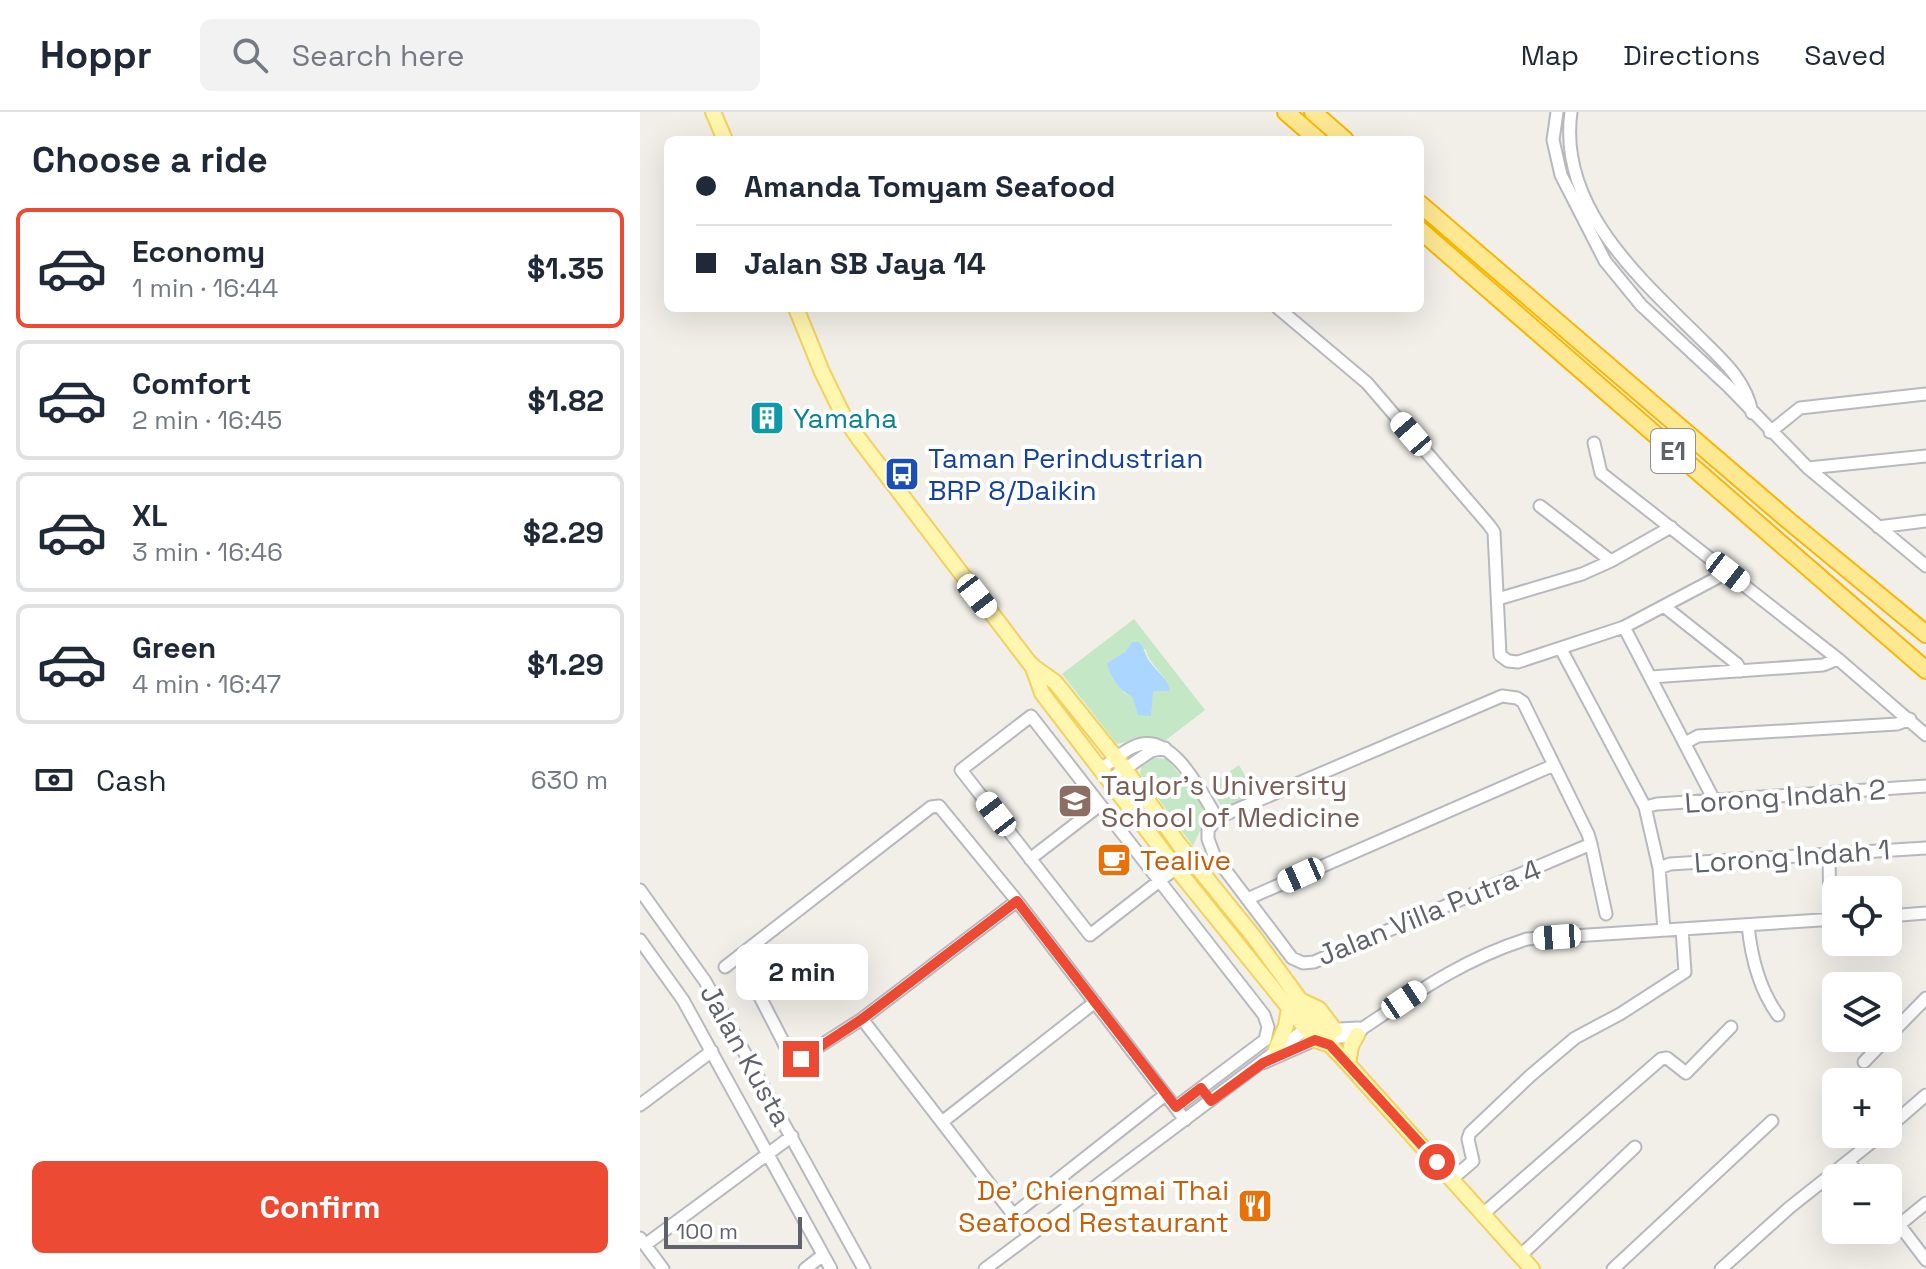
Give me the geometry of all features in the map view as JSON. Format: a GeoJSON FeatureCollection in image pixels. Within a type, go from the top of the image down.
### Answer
{"type":"FeatureCollection","features":[{"type":"Feature","properties":{"kind":"highway"},"geometry":{"type":"LineString","coordinates":[[1286,112],[1313,136]]}},
{"type":"Feature","properties":{"kind":"highway"},"geometry":{"type":"LineString","coordinates":[[1313,112],[1340,136]]}},
{"type":"Feature","properties":{"kind":"highway","name":"E1"},"geometry":{"type":"LineString","coordinates":[[1424,207],[1789,521],[1926,634]]}},
{"type":"Feature","properties":{"kind":"highway","name":"E1"},"geometry":{"type":"LineString","coordinates":[[1424,233],[1926,670]]}},
{"type":"Feature","properties":{"kind":"main road"},"geometry":{"type":"LineString","coordinates":[[713,112],[723,136]]}},
{"type":"Feature","properties":{"kind":"main road"},"geometry":{"type":"LineString","coordinates":[[798,312],[844,417],[1031,665],[1042,693],[1176,868],[1247,957],[1323,1036],[1532,1269]]}},
{"type":"Feature","properties":{"kind":"main road"},"geometry":{"type":"LineString","coordinates":[[1031,665],[1055,682],[1254,937],[1293,1004],[1276,1049]]}},
{"type":"Feature","properties":{"kind":"main road"},"geometry":{"type":"LineString","coordinates":[[1247,957],[1245,938],[1254,937]]}},
{"type":"Feature","properties":{"kind":"main road"},"geometry":{"type":"LineString","coordinates":[[1293,1004],[1319,1009],[1323,1036]]}},
{"type":"Feature","properties":{"kind":"main road"},"geometry":{"type":"LineString","coordinates":[[1348,1064],[1351,1046],[1360,1031]]}},
{"type":"Feature","properties":{"kind":"street"},"geometry":{"type":"LineString","coordinates":[[1557,112],[1553,140],[1561,175],[1605,261],[1641,305],[1728,386],[1770,432],[1808,468],[1926,566]]}},
{"type":"Feature","properties":{"kind":"street"},"geometry":{"type":"LineString","coordinates":[[1571,112],[1568,140],[1576,178],[1615,251],[1732,370],[1749,396],[1752,413]]}},
{"type":"Feature","properties":{"kind":"street"},"geometry":{"type":"LineString","coordinates":[[1283,312],[1367,383],[1494,532],[1500,655],[1508,661],[1518,662],[1624,627],[1728,572]]}},
{"type":"Feature","properties":{"kind":"street"},"geometry":{"type":"LineString","coordinates":[[1770,432],[1800,408],[1926,394]]}},
{"type":"Feature","properties":{"kind":"street"},"geometry":{"type":"LineString","coordinates":[[1594,443],[1601,473],[1838,659],[1926,735]]}},
{"type":"Feature","properties":{"kind":"street"},"geometry":{"type":"LineString","coordinates":[[1808,468],[1926,456]]}},
{"type":"Feature","properties":{"kind":"street"},"geometry":{"type":"LineString","coordinates":[[1540,506],[1611,561]]}},
{"type":"Feature","properties":{"kind":"street"},"geometry":{"type":"LineString","coordinates":[[1878,527],[1926,521]]}},
{"type":"Feature","properties":{"kind":"street"},"geometry":{"type":"LineString","coordinates":[[1498,599],[1582,574],[1671,527]]}},
{"type":"Feature","properties":{"kind":"street"},"geometry":{"type":"LineString","coordinates":[[1665,607],[1737,664],[1741,671]]}},
{"type":"Feature","properties":{"kind":"street"},"geometry":{"type":"LineString","coordinates":[[1624,627],[1714,800]]}},
{"type":"Feature","properties":{"kind":"street"},"geometry":{"type":"LineString","coordinates":[[1561,649],[1645,807],[1659,868],[1664,930]]}},
{"type":"Feature","properties":{"kind":"street"},"geometry":{"type":"LineString","coordinates":[[1651,677],[1823,665],[1838,659]]}},
{"type":"Feature","properties":{"kind":"street"},"geometry":{"type":"LineString","coordinates":[[1105,774],[1120,763],[1132,747],[1147,743],[1165,748],[1177,759],[1217,818],[1502,696],[1517,698],[1523,702],[1591,844],[1606,914]]}},
{"type":"Feature","properties":{"kind":"street"},"geometry":{"type":"LineString","coordinates":[[1176,868],[1159,881],[1090,935],[961,770],[1031,716],[1159,881],[1264,1015],[1268,1027],[1265,1040],[1176,1107]]}},
{"type":"Feature","properties":{"kind":"street"},"geometry":{"type":"LineString","coordinates":[[1685,743],[1698,736],[1897,724],[1910,719]]}},
{"type":"Feature","properties":{"kind":"street"},"geometry":{"type":"LineString","coordinates":[[1247,899],[1554,765]]}},
{"type":"Feature","properties":{"kind":"street","name":"Lorong Indah 2"},"geometry":{"type":"LineString","coordinates":[[1645,807],[1926,786]]}},
{"type":"Feature","properties":{"kind":"street"},"geometry":{"type":"LineString","coordinates":[[1030,859],[1100,805]]}},
{"type":"Feature","properties":{"kind":"street"},"geometry":{"type":"LineString","coordinates":[[725,967],[931,807],[939,806],[1017,901],[1185,1120]]}},
{"type":"Feature","properties":{"kind":"street","name":"Jalan Villa Putra 4"},"geometry":{"type":"LineString","coordinates":[[1217,818],[1210,824],[1208,839],[1214,855],[1292,958],[1303,963],[1314,962],[1591,844]]}},
{"type":"Feature","properties":{"kind":"street","name":"Lorong Indah 1"},"geometry":{"type":"LineString","coordinates":[[1659,868],[1670,864],[1926,848]]}},
{"type":"Feature","properties":{"kind":"street"},"geometry":{"type":"LineString","coordinates":[[1829,854],[1830,876]]}},
{"type":"Feature","properties":{"kind":"street","name":"Jalan Kusta"},"geometry":{"type":"LineString","coordinates":[[640,890],[705,981],[864,1269]]}},
{"type":"Feature","properties":{"kind":"street"},"geometry":{"type":"LineString","coordinates":[[739,956],[793,1059],[801,1059],[862,1019],[1017,901]]}},
{"type":"Feature","properties":{"kind":"street"},"geometry":{"type":"LineString","coordinates":[[1902,915],[1926,913]]}},
{"type":"Feature","properties":{"kind":"street"},"geometry":{"type":"LineString","coordinates":[[985,1269],[1263,1063],[1276,1049],[1323,1036],[1360,1031],[1443,974],[1489,951],[1527,939],[1822,920]]}},
{"type":"Feature","properties":{"kind":"street"},"geometry":{"type":"LineString","coordinates":[[1748,925],[1758,974],[1767,1000],[1778,1015]]}},
{"type":"Feature","properties":{"kind":"street"},"geometry":{"type":"LineString","coordinates":[[1452,1179],[1473,1161],[1468,1139],[1470,1133],[1530,1076],[1575,1038],[1683,974],[1686,967],[1682,929]]}},
{"type":"Feature","properties":{"kind":"street"},"geometry":{"type":"LineString","coordinates":[[640,940],[683,1000],[831,1269]]}},
{"type":"Feature","properties":{"kind":"street"},"geometry":{"type":"LineString","coordinates":[[640,963],[651,955]]}},
{"type":"Feature","properties":{"kind":"street"},"geometry":{"type":"LineString","coordinates":[[1902,1023],[1926,998]]}},
{"type":"Feature","properties":{"kind":"street"},"geometry":{"type":"LineString","coordinates":[[942,1122],[1095,1002]]}},
{"type":"Feature","properties":{"kind":"street"},"geometry":{"type":"LineString","coordinates":[[862,1019],[1029,1235]]}},
{"type":"Feature","properties":{"kind":"street"},"geometry":{"type":"LineString","coordinates":[[1483,1214],[1661,1059],[1667,1058],[1686,1073],[1731,1027]]}},
{"type":"Feature","properties":{"kind":"street"},"geometry":{"type":"LineString","coordinates":[[1263,1063],[1323,1036]]}},
{"type":"Feature","properties":{"kind":"street"},"geometry":{"type":"LineString","coordinates":[[640,1105],[712,1051]]}},
{"type":"Feature","properties":{"kind":"street"},"geometry":{"type":"LineString","coordinates":[[1864,1062],[1874,1052]]}},
{"type":"Feature","properties":{"kind":"street"},"geometry":{"type":"LineString","coordinates":[[1201,1088],[1211,1101]]}},
{"type":"Feature","properties":{"kind":"street"},"geometry":{"type":"LineString","coordinates":[[1013,1215],[1165,1095]]}},
{"type":"Feature","properties":{"kind":"street"},"geometry":{"type":"LineString","coordinates":[[1902,1116],[1926,1095]]}},
{"type":"Feature","properties":{"kind":"street"},"geometry":{"type":"LineString","coordinates":[[1613,1269],[1772,1121]]}},
{"type":"Feature","properties":{"kind":"street"},"geometry":{"type":"LineString","coordinates":[[663,1269],[643,1242],[792,1136]]}},
{"type":"Feature","properties":{"kind":"street"},"geometry":{"type":"LineString","coordinates":[[1520,1256],[1635,1147]]}},
{"type":"Feature","properties":{"kind":"street"},"geometry":{"type":"LineString","coordinates":[[1721,1269],[1789,1208],[1866,1148]]}},
{"type":"Feature","properties":{"kind":"street"},"geometry":{"type":"LineString","coordinates":[[1902,1223],[1926,1203]]}},
{"type":"Feature","properties":{"kind":"street"},"geometry":{"type":"LineString","coordinates":[[1902,1229],[1926,1260]]}},
{"type":"Feature","properties":{"kind":"street"},"geometry":{"type":"LineString","coordinates":[[805,1269],[823,1255]]}},
{"type":"Feature","properties":{"kind":"green space"},"geometry":{"type":"Polygon","coordinates":[[[1134,619],[1205,710],[1166,740],[1140,739],[1117,744],[1062,674],[1134,619]],[[1132,642],[1126,651],[1107,663],[1124,693],[1133,698],[1153,690],[1169,691],[1146,650],[1132,642]]]}},
{"type":"Feature","properties":{"kind":"green space"},"geometry":{"type":"Polygon","coordinates":[[[1153,758],[1168,759],[1202,805],[1204,822],[1193,846],[1140,774],[1141,767],[1153,758]]]}},
{"type":"Feature","properties":{"kind":"green space"},"geometry":{"type":"Polygon","coordinates":[[[1239,765],[1258,798],[1234,808],[1222,807],[1209,786],[1239,765]]]}},
{"type":"Feature","properties":{"kind":"water"},"geometry":{"type":"Polygon","coordinates":[[[1132,642],[1141,644],[1148,659],[1169,686],[1170,691],[1153,691],[1151,716],[1138,715],[1133,698],[1116,683],[1107,663],[1126,651],[1132,642]]]}},
{"type":"Feature","properties":{"kind":"place","name":"Yamaha"},"geometry":{"type":"Point","coordinates":[767,418]}},
{"type":"Feature","properties":{"kind":"place","name":"Taman Perindustrian BRP 8/Daikin"},"geometry":{"type":"Point","coordinates":[902,474]}},
{"type":"Feature","properties":{"kind":"place","name":"Taylor's University School of Medicine"},"geometry":{"type":"Point","coordinates":[1075,801]}},
{"type":"Feature","properties":{"kind":"place","name":"Tealive"},"geometry":{"type":"Point","coordinates":[1114,860]}},
{"type":"Feature","properties":{"kind":"place","name":"De' Chiengmai Thai Seafood Restaurant"},"geometry":{"type":"Point","coordinates":[1255,1206]}},
{"type":"Feature","properties":{"kind":"route"},"geometry":{"type":"LineString","coordinates":[[801,1059],[862,1019],[1017,901],[1176,1107],[1201,1088],[1211,1101],[1263,1063],[1315,1040],[1330,1045],[1437,1162]]}}]}
